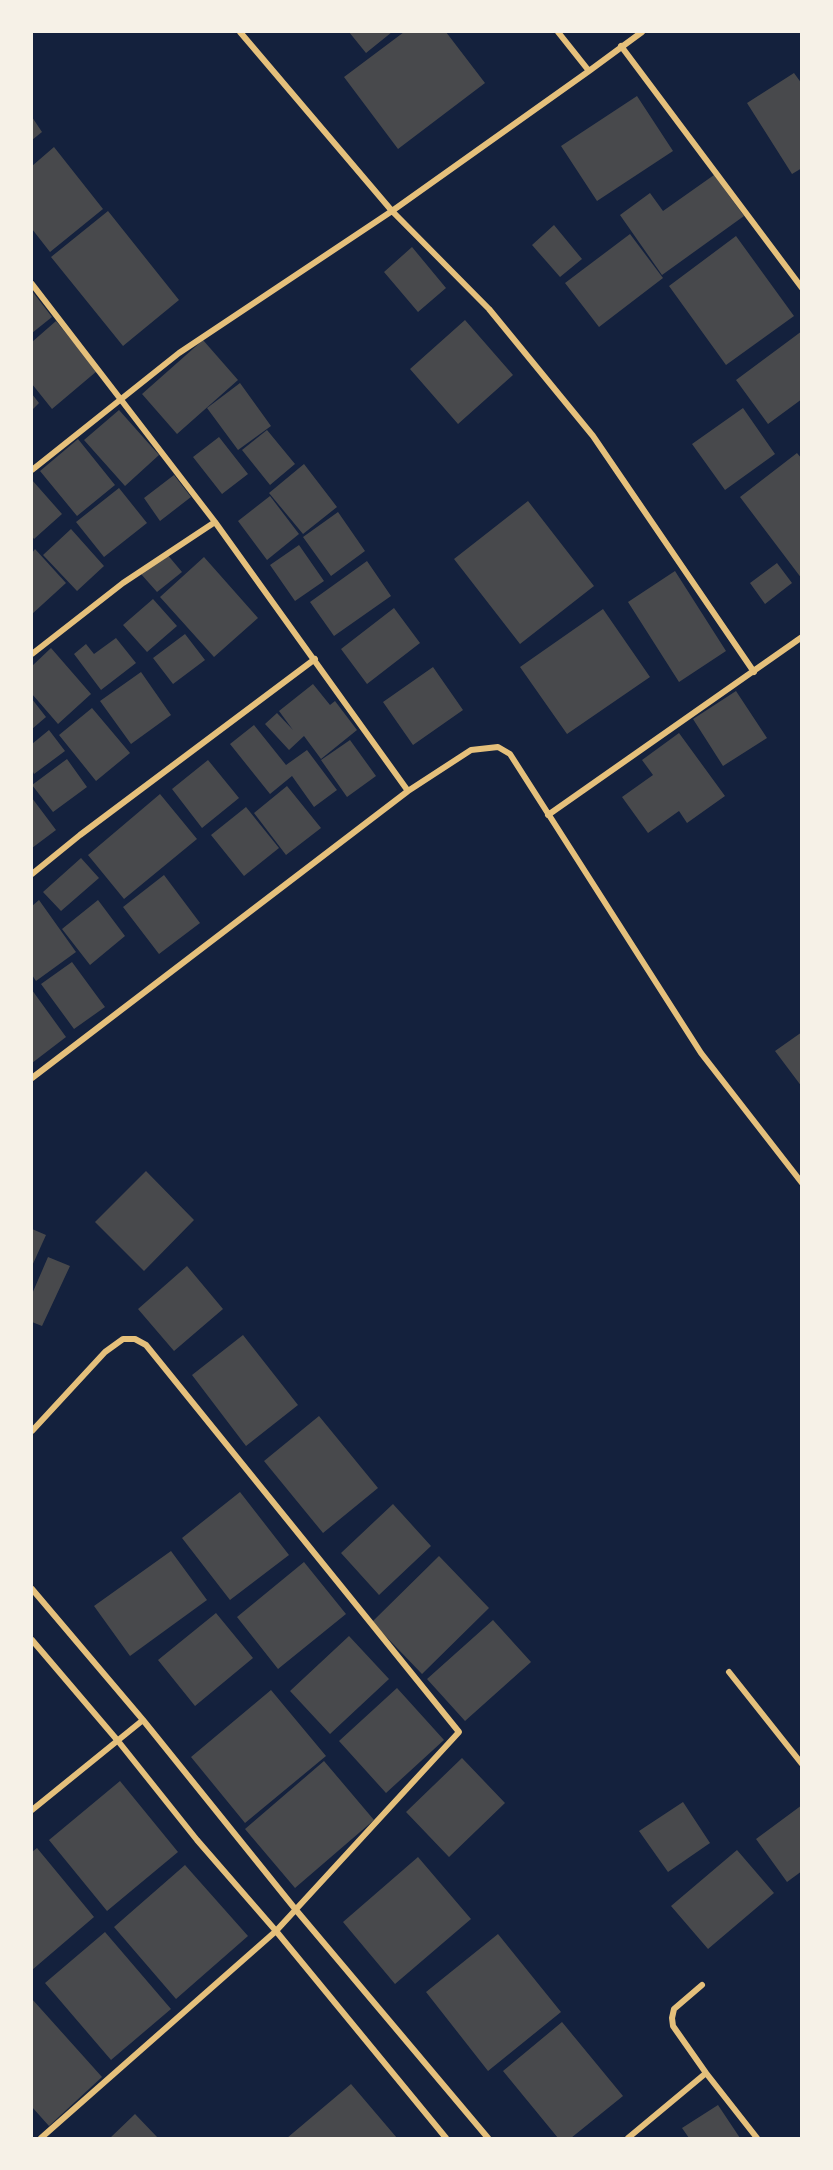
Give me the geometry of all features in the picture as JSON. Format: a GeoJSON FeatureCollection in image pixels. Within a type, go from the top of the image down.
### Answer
{"type":"FeatureCollection","features":[{"type":"Feature","properties":{"kind":"street"},"geometry":{"type":"LineString","coordinates":[[240,32],[392,211],[489,309],[593,436],[754,672]]}},
{"type":"Feature","properties":{"kind":"street"},"geometry":{"type":"LineString","coordinates":[[558,32],[589,71]]}},
{"type":"Feature","properties":{"kind":"street"},"geometry":{"type":"LineString","coordinates":[[32,470],[179,353],[392,211],[642,32]]}},
{"type":"Feature","properties":{"kind":"street"},"geometry":{"type":"LineString","coordinates":[[621,46],[801,288]]}},
{"type":"Feature","properties":{"kind":"street"},"geometry":{"type":"LineString","coordinates":[[32,284],[215,522],[408,791]]}},
{"type":"Feature","properties":{"kind":"street"},"geometry":{"type":"LineString","coordinates":[[32,654],[123,583],[215,522]]}},
{"type":"Feature","properties":{"kind":"street"},"geometry":{"type":"LineString","coordinates":[[548,815],[801,637]]}},
{"type":"Feature","properties":{"kind":"street"},"geometry":{"type":"LineString","coordinates":[[32,874],[80,835],[315,659]]}},
{"type":"Feature","properties":{"kind":"street"},"geometry":{"type":"LineString","coordinates":[[32,1078],[408,791],[471,750],[498,747],[510,754],[701,1053],[801,1183]]}},
{"type":"Feature","properties":{"kind":"street"},"geometry":{"type":"LineString","coordinates":[[32,1431],[105,1352],[123,1339],[135,1339],[146,1345],[459,1732],[276,1931],[41,2139]]}},
{"type":"Feature","properties":{"kind":"street"},"geometry":{"type":"LineString","coordinates":[[32,1589],[143,1720],[296,1910],[488,2139]]}},
{"type":"Feature","properties":{"kind":"street"},"geometry":{"type":"LineString","coordinates":[[32,1640],[118,1741],[197,1840],[276,1931],[446,2139]]}},
{"type":"Feature","properties":{"kind":"street"},"geometry":{"type":"LineString","coordinates":[[729,1672],[801,1764]]}},
{"type":"Feature","properties":{"kind":"street"},"geometry":{"type":"LineString","coordinates":[[32,1810],[143,1720]]}},
{"type":"Feature","properties":{"kind":"street"},"geometry":{"type":"LineString","coordinates":[[702,1985],[674,2009],[673,2026],[757,2139]]}},
{"type":"Feature","properties":{"kind":"street"},"geometry":{"type":"LineString","coordinates":[[628,2139],[706,2073]]}},
{"type":"Feature","properties":{"kind":"building"},"geometry":{"type":"Polygon","coordinates":[[[349,32],[392,32],[366,53],[349,32]]]}},
{"type":"Feature","properties":{"kind":"building"},"geometry":{"type":"Polygon","coordinates":[[[404,32],[446,32],[485,83],[398,149],[344,77],[404,32]]]}},
{"type":"Feature","properties":{"kind":"building"},"geometry":{"type":"Polygon","coordinates":[[[794,73],[802,84],[802,168],[792,174],[747,103],[794,73]]]}},
{"type":"Feature","properties":{"kind":"building"},"geometry":{"type":"Polygon","coordinates":[[[637,96],[673,151],[597,201],[561,146],[637,96]]]}},
{"type":"Feature","properties":{"kind":"building"},"geometry":{"type":"Polygon","coordinates":[[[32,117],[42,132],[32,140],[32,117]]]}},
{"type":"Feature","properties":{"kind":"building"},"geometry":{"type":"Polygon","coordinates":[[[54,147],[103,209],[50,252],[32,229],[32,166],[54,147]]]}},
{"type":"Feature","properties":{"kind":"building"},"geometry":{"type":"Polygon","coordinates":[[[714,175],[744,216],[662,275],[620,215],[650,193],[663,211],[714,175]]]}},
{"type":"Feature","properties":{"kind":"building"},"geometry":{"type":"Polygon","coordinates":[[[108,211],[179,300],[123,346],[51,257],[108,211]]]}},
{"type":"Feature","properties":{"kind":"building"},"geometry":{"type":"Polygon","coordinates":[[[554,225],[582,259],[560,277],[532,245],[554,225]]]}},
{"type":"Feature","properties":{"kind":"building"},"geometry":{"type":"Polygon","coordinates":[[[630,234],[663,278],[599,327],[565,283],[630,234]]]}},
{"type":"Feature","properties":{"kind":"building"},"geometry":{"type":"Polygon","coordinates":[[[736,236],[794,316],[726,365],[669,286],[736,236]]]}},
{"type":"Feature","properties":{"kind":"building"},"geometry":{"type":"Polygon","coordinates":[[[412,247],[446,288],[418,312],[384,272],[412,247]]]}},
{"type":"Feature","properties":{"kind":"building"},"geometry":{"type":"Polygon","coordinates":[[[32,291],[52,317],[32,333],[32,291]]]}},
{"type":"Feature","properties":{"kind":"building"},"geometry":{"type":"Polygon","coordinates":[[[465,320],[513,375],[458,424],[410,369],[465,320]]]}},
{"type":"Feature","properties":{"kind":"building"},"geometry":{"type":"Polygon","coordinates":[[[56,321],[97,371],[52,409],[32,384],[32,342],[56,321]]]}},
{"type":"Feature","properties":{"kind":"building"},"geometry":{"type":"Polygon","coordinates":[[[802,331],[802,399],[768,424],[736,380],[802,331]]]}},
{"type":"Feature","properties":{"kind":"building"},"geometry":{"type":"Polygon","coordinates":[[[203,340],[238,380],[177,434],[142,394],[203,340]]]}},
{"type":"Feature","properties":{"kind":"building"},"geometry":{"type":"Polygon","coordinates":[[[240,383],[271,426],[238,450],[207,408],[240,383]]]}},
{"type":"Feature","properties":{"kind":"building"},"geometry":{"type":"Polygon","coordinates":[[[32,394],[39,403],[32,410],[32,394]]]}},
{"type":"Feature","properties":{"kind":"building"},"geometry":{"type":"Polygon","coordinates":[[[743,408],[775,454],[725,490],[692,444],[743,408]]]}},
{"type":"Feature","properties":{"kind":"building"},"geometry":{"type":"Polygon","coordinates":[[[119,410],[159,455],[125,486],[84,440],[119,410]]]}},
{"type":"Feature","properties":{"kind":"building"},"geometry":{"type":"Polygon","coordinates":[[[267,430],[295,464],[270,485],[242,450],[267,430]]]}},
{"type":"Feature","properties":{"kind":"building"},"geometry":{"type":"Polygon","coordinates":[[[219,437],[248,474],[222,494],[193,457],[219,437]]]}},
{"type":"Feature","properties":{"kind":"building"},"geometry":{"type":"Polygon","coordinates":[[[78,439],[115,485],[77,516],[40,471],[78,439]]]}},
{"type":"Feature","properties":{"kind":"building"},"geometry":{"type":"Polygon","coordinates":[[[797,453],[802,459],[802,579],[740,497],[797,453]]]}},
{"type":"Feature","properties":{"kind":"building"},"geometry":{"type":"Polygon","coordinates":[[[304,464],[337,507],[303,534],[269,493],[304,464]]]}},
{"type":"Feature","properties":{"kind":"building"},"geometry":{"type":"Polygon","coordinates":[[[174,475],[191,497],[160,521],[144,498],[174,475]]]}},
{"type":"Feature","properties":{"kind":"building"},"geometry":{"type":"Polygon","coordinates":[[[32,480],[62,514],[34,539],[32,536],[32,480]]]}},
{"type":"Feature","properties":{"kind":"building"},"geometry":{"type":"Polygon","coordinates":[[[119,488],[147,523],[104,557],[76,522],[119,488]]]}},
{"type":"Feature","properties":{"kind":"building"},"geometry":{"type":"Polygon","coordinates":[[[270,496],[299,534],[267,560],[238,521],[270,496]]]}},
{"type":"Feature","properties":{"kind":"building"},"geometry":{"type":"Polygon","coordinates":[[[528,501],[594,586],[520,644],[454,559],[528,501]]]}},
{"type":"Feature","properties":{"kind":"building"},"geometry":{"type":"Polygon","coordinates":[[[338,512],[365,551],[331,576],[303,537],[338,512]]]}},
{"type":"Feature","properties":{"kind":"building"},"geometry":{"type":"Polygon","coordinates":[[[71,529],[104,566],[77,591],[43,555],[71,529]]]}},
{"type":"Feature","properties":{"kind":"building"},"geometry":{"type":"Polygon","coordinates":[[[299,545],[324,581],[295,601],[270,565],[299,545]]]}},
{"type":"Feature","properties":{"kind":"building"},"geometry":{"type":"Polygon","coordinates":[[[35,549],[66,583],[32,614],[32,553],[35,549]]]}},
{"type":"Feature","properties":{"kind":"building"},"geometry":{"type":"Polygon","coordinates":[[[166,553],[182,572],[157,592],[141,574],[166,553]]]}},
{"type":"Feature","properties":{"kind":"building"},"geometry":{"type":"Polygon","coordinates":[[[204,557],[258,618],[214,657],[160,597],[204,557]]]}},
{"type":"Feature","properties":{"kind":"building"},"geometry":{"type":"Polygon","coordinates":[[[367,561],[391,596],[334,636],[310,602],[367,561]]]}},
{"type":"Feature","properties":{"kind":"building"},"geometry":{"type":"Polygon","coordinates":[[[777,563],[792,583],[765,604],[750,583],[777,563]]]}},
{"type":"Feature","properties":{"kind":"building"},"geometry":{"type":"Polygon","coordinates":[[[675,571],[726,651],[679,682],[628,602],[675,571]]]}},
{"type":"Feature","properties":{"kind":"building"},"geometry":{"type":"Polygon","coordinates":[[[153,599],[177,626],[147,652],[123,625],[153,599]]]}},
{"type":"Feature","properties":{"kind":"building"},"geometry":{"type":"Polygon","coordinates":[[[394,608],[420,643],[367,684],[341,649],[394,608]]]}},
{"type":"Feature","properties":{"kind":"building"},"geometry":{"type":"Polygon","coordinates":[[[603,609],[650,677],[567,734],[520,667],[603,609]]]}},
{"type":"Feature","properties":{"kind":"building"},"geometry":{"type":"Polygon","coordinates":[[[185,634],[205,660],[173,684],[153,658],[185,634]]]}},
{"type":"Feature","properties":{"kind":"building"},"geometry":{"type":"Polygon","coordinates":[[[116,638],[136,663],[101,690],[74,654],[86,644],[94,654],[116,638]]]}},
{"type":"Feature","properties":{"kind":"building"},"geometry":{"type":"Polygon","coordinates":[[[51,648],[91,694],[58,724],[32,694],[32,666],[51,648]]]}},
{"type":"Feature","properties":{"kind":"building"},"geometry":{"type":"Polygon","coordinates":[[[433,667],[463,710],[413,745],[383,702],[433,667]]]}},
{"type":"Feature","properties":{"kind":"building"},"geometry":{"type":"Polygon","coordinates":[[[141,672],[171,715],[131,744],[100,701],[141,672]]]}},
{"type":"Feature","properties":{"kind":"building"},"geometry":{"type":"Polygon","coordinates":[[[313,684],[330,705],[335,701],[357,730],[321,759],[304,736],[289,750],[265,724],[277,713],[293,730],[279,711],[313,684]]]}},
{"type":"Feature","properties":{"kind":"building"},"geometry":{"type":"Polygon","coordinates":[[[736,691],[767,738],[723,766],[693,719],[736,691]]]}},
{"type":"Feature","properties":{"kind":"building"},"geometry":{"type":"Polygon","coordinates":[[[32,699],[46,717],[32,729],[32,699]]]}},
{"type":"Feature","properties":{"kind":"building"},"geometry":{"type":"Polygon","coordinates":[[[92,708],[130,753],[96,781],[59,735],[92,708]]]}},
{"type":"Feature","properties":{"kind":"building"},"geometry":{"type":"Polygon","coordinates":[[[254,725],[286,765],[307,750],[337,790],[314,807],[292,776],[270,794],[230,744],[254,725]]]}},
{"type":"Feature","properties":{"kind":"building"},"geometry":{"type":"Polygon","coordinates":[[[49,730],[65,751],[34,774],[32,744],[49,730]]]}},
{"type":"Feature","properties":{"kind":"building"},"geometry":{"type":"Polygon","coordinates":[[[679,733],[725,796],[687,823],[679,811],[648,833],[622,797],[653,775],[642,760],[679,733]]]}},
{"type":"Feature","properties":{"kind":"building"},"geometry":{"type":"Polygon","coordinates":[[[350,740],[376,776],[347,797],[321,760],[350,740]]]}},
{"type":"Feature","properties":{"kind":"building"},"geometry":{"type":"Polygon","coordinates":[[[67,759],[87,787],[53,812],[32,785],[67,759]]]}},
{"type":"Feature","properties":{"kind":"building"},"geometry":{"type":"Polygon","coordinates":[[[208,760],[239,798],[202,828],[172,789],[208,760]]]}},
{"type":"Feature","properties":{"kind":"building"},"geometry":{"type":"Polygon","coordinates":[[[287,786],[321,828],[286,855],[254,813],[287,786]]]}},
{"type":"Feature","properties":{"kind":"building"},"geometry":{"type":"Polygon","coordinates":[[[160,794],[197,839],[124,899],[88,855],[160,794]]]}},
{"type":"Feature","properties":{"kind":"building"},"geometry":{"type":"Polygon","coordinates":[[[32,798],[56,830],[32,848],[32,798]]]}},
{"type":"Feature","properties":{"kind":"building"},"geometry":{"type":"Polygon","coordinates":[[[246,807],[279,848],[244,876],[211,835],[246,807]]]}},
{"type":"Feature","properties":{"kind":"building"},"geometry":{"type":"Polygon","coordinates":[[[81,858],[99,878],[61,911],[43,892],[81,858]]]}},
{"type":"Feature","properties":{"kind":"building"},"geometry":{"type":"Polygon","coordinates":[[[164,875],[200,923],[159,954],[123,907],[164,875]]]}},
{"type":"Feature","properties":{"kind":"building"},"geometry":{"type":"Polygon","coordinates":[[[39,900],[76,952],[36,981],[32,975],[32,906],[39,900]]]}},
{"type":"Feature","properties":{"kind":"building"},"geometry":{"type":"Polygon","coordinates":[[[98,900],[125,936],[90,965],[62,929],[98,900]]]}},
{"type":"Feature","properties":{"kind":"building"},"geometry":{"type":"Polygon","coordinates":[[[72,962],[105,1007],[74,1029],[41,984],[72,962]]]}},
{"type":"Feature","properties":{"kind":"building"},"geometry":{"type":"Polygon","coordinates":[[[32,990],[66,1037],[32,1063],[32,990]]]}},
{"type":"Feature","properties":{"kind":"building"},"geometry":{"type":"Polygon","coordinates":[[[802,1032],[802,1087],[775,1051],[802,1032]]]}},
{"type":"Feature","properties":{"kind":"building"},"geometry":{"type":"Polygon","coordinates":[[[146,1171],[194,1220],[144,1271],[95,1222],[146,1171]]]}},
{"type":"Feature","properties":{"kind":"building"},"geometry":{"type":"Polygon","coordinates":[[[32,1229],[46,1235],[32,1266],[32,1229]]]}},
{"type":"Feature","properties":{"kind":"building"},"geometry":{"type":"Polygon","coordinates":[[[48,1257],[70,1266],[42,1326],[32,1322],[32,1294],[48,1257]]]}},
{"type":"Feature","properties":{"kind":"building"},"geometry":{"type":"Polygon","coordinates":[[[187,1266],[223,1309],[174,1351],[138,1309],[187,1266]]]}},
{"type":"Feature","properties":{"kind":"building"},"geometry":{"type":"Polygon","coordinates":[[[243,1335],[298,1405],[246,1446],[192,1375],[243,1335]]]}},
{"type":"Feature","properties":{"kind":"building"},"geometry":{"type":"Polygon","coordinates":[[[319,1416],[378,1488],[323,1533],[264,1461],[319,1416]]]}},
{"type":"Feature","properties":{"kind":"building"},"geometry":{"type":"Polygon","coordinates":[[[240,1492],[289,1555],[230,1600],[182,1538],[240,1492]]]}},
{"type":"Feature","properties":{"kind":"building"},"geometry":{"type":"Polygon","coordinates":[[[393,1504],[431,1546],[379,1595],[341,1553],[393,1504]]]}},
{"type":"Feature","properties":{"kind":"building"},"geometry":{"type":"Polygon","coordinates":[[[171,1551],[207,1600],[130,1656],[94,1606],[171,1551]]]}},
{"type":"Feature","properties":{"kind":"building"},"geometry":{"type":"Polygon","coordinates":[[[439,1556],[489,1608],[422,1674],[372,1622],[439,1556]]]}},
{"type":"Feature","properties":{"kind":"building"},"geometry":{"type":"Polygon","coordinates":[[[304,1562],[346,1614],[278,1669],[237,1617],[304,1562]]]}},
{"type":"Feature","properties":{"kind":"building"},"geometry":{"type":"Polygon","coordinates":[[[216,1613],[253,1658],[195,1706],[158,1660],[216,1613]]]}},
{"type":"Feature","properties":{"kind":"building"},"geometry":{"type":"Polygon","coordinates":[[[493,1620],[531,1662],[465,1721],[427,1679],[493,1620]]]}},
{"type":"Feature","properties":{"kind":"building"},"geometry":{"type":"Polygon","coordinates":[[[349,1636],[389,1679],[330,1734],[290,1691],[349,1636]]]}},
{"type":"Feature","properties":{"kind":"building"},"geometry":{"type":"Polygon","coordinates":[[[397,1688],[444,1740],[386,1793],[339,1741],[397,1688]]]}},
{"type":"Feature","properties":{"kind":"building"},"geometry":{"type":"Polygon","coordinates":[[[271,1690],[326,1756],[245,1823],[191,1757],[271,1690]]]}},
{"type":"Feature","properties":{"kind":"building"},"geometry":{"type":"Polygon","coordinates":[[[462,1758],[505,1803],[449,1857],[406,1812],[462,1758]]]}},
{"type":"Feature","properties":{"kind":"building"},"geometry":{"type":"Polygon","coordinates":[[[324,1761],[374,1820],[295,1888],[245,1829],[324,1761]]]}},
{"type":"Feature","properties":{"kind":"building"},"geometry":{"type":"Polygon","coordinates":[[[120,1781],[178,1852],[107,1911],[49,1840],[120,1781]]]}},
{"type":"Feature","properties":{"kind":"building"},"geometry":{"type":"Polygon","coordinates":[[[683,1802],[710,1843],[668,1872],[639,1831],[683,1802]]]}},
{"type":"Feature","properties":{"kind":"building"},"geometry":{"type":"Polygon","coordinates":[[[802,1805],[802,1871],[787,1882],[756,1839],[802,1805]]]}},
{"type":"Feature","properties":{"kind":"building"},"geometry":{"type":"Polygon","coordinates":[[[37,1848],[94,1917],[32,1970],[32,1852],[37,1848]]]}},
{"type":"Feature","properties":{"kind":"building"},"geometry":{"type":"Polygon","coordinates":[[[737,1850],[774,1893],[708,1949],[671,1906],[737,1850]]]}},
{"type":"Feature","properties":{"kind":"building"},"geometry":{"type":"Polygon","coordinates":[[[418,1857],[471,1919],[395,1984],[343,1922],[418,1857]]]}},
{"type":"Feature","properties":{"kind":"building"},"geometry":{"type":"Polygon","coordinates":[[[185,1865],[248,1936],[176,1999],[114,1927],[185,1865]]]}},
{"type":"Feature","properties":{"kind":"building"},"geometry":{"type":"Polygon","coordinates":[[[105,1932],[171,2009],[111,2060],[45,1983],[105,1932]]]}},
{"type":"Feature","properties":{"kind":"building"},"geometry":{"type":"Polygon","coordinates":[[[498,1934],[561,2012],[488,2071],[426,1992],[498,1934]]]}},
{"type":"Feature","properties":{"kind":"building"},"geometry":{"type":"Polygon","coordinates":[[[32,1999],[102,2077],[49,2126],[32,2107],[32,1999]]]}},
{"type":"Feature","properties":{"kind":"building"},"geometry":{"type":"Polygon","coordinates":[[[562,2022],[623,2096],[571,2138],[558,2138],[503,2071],[562,2022]]]}},
{"type":"Feature","properties":{"kind":"building"},"geometry":{"type":"Polygon","coordinates":[[[351,2084],[397,2138],[287,2138],[351,2084]]]}},
{"type":"Feature","properties":{"kind":"building"},"geometry":{"type":"Polygon","coordinates":[[[718,2105],[740,2138],[689,2138],[682,2128],[718,2105]]]}},
{"type":"Feature","properties":{"kind":"building"},"geometry":{"type":"Polygon","coordinates":[[[135,2114],[158,2138],[110,2138],[135,2114]]]}}]}
